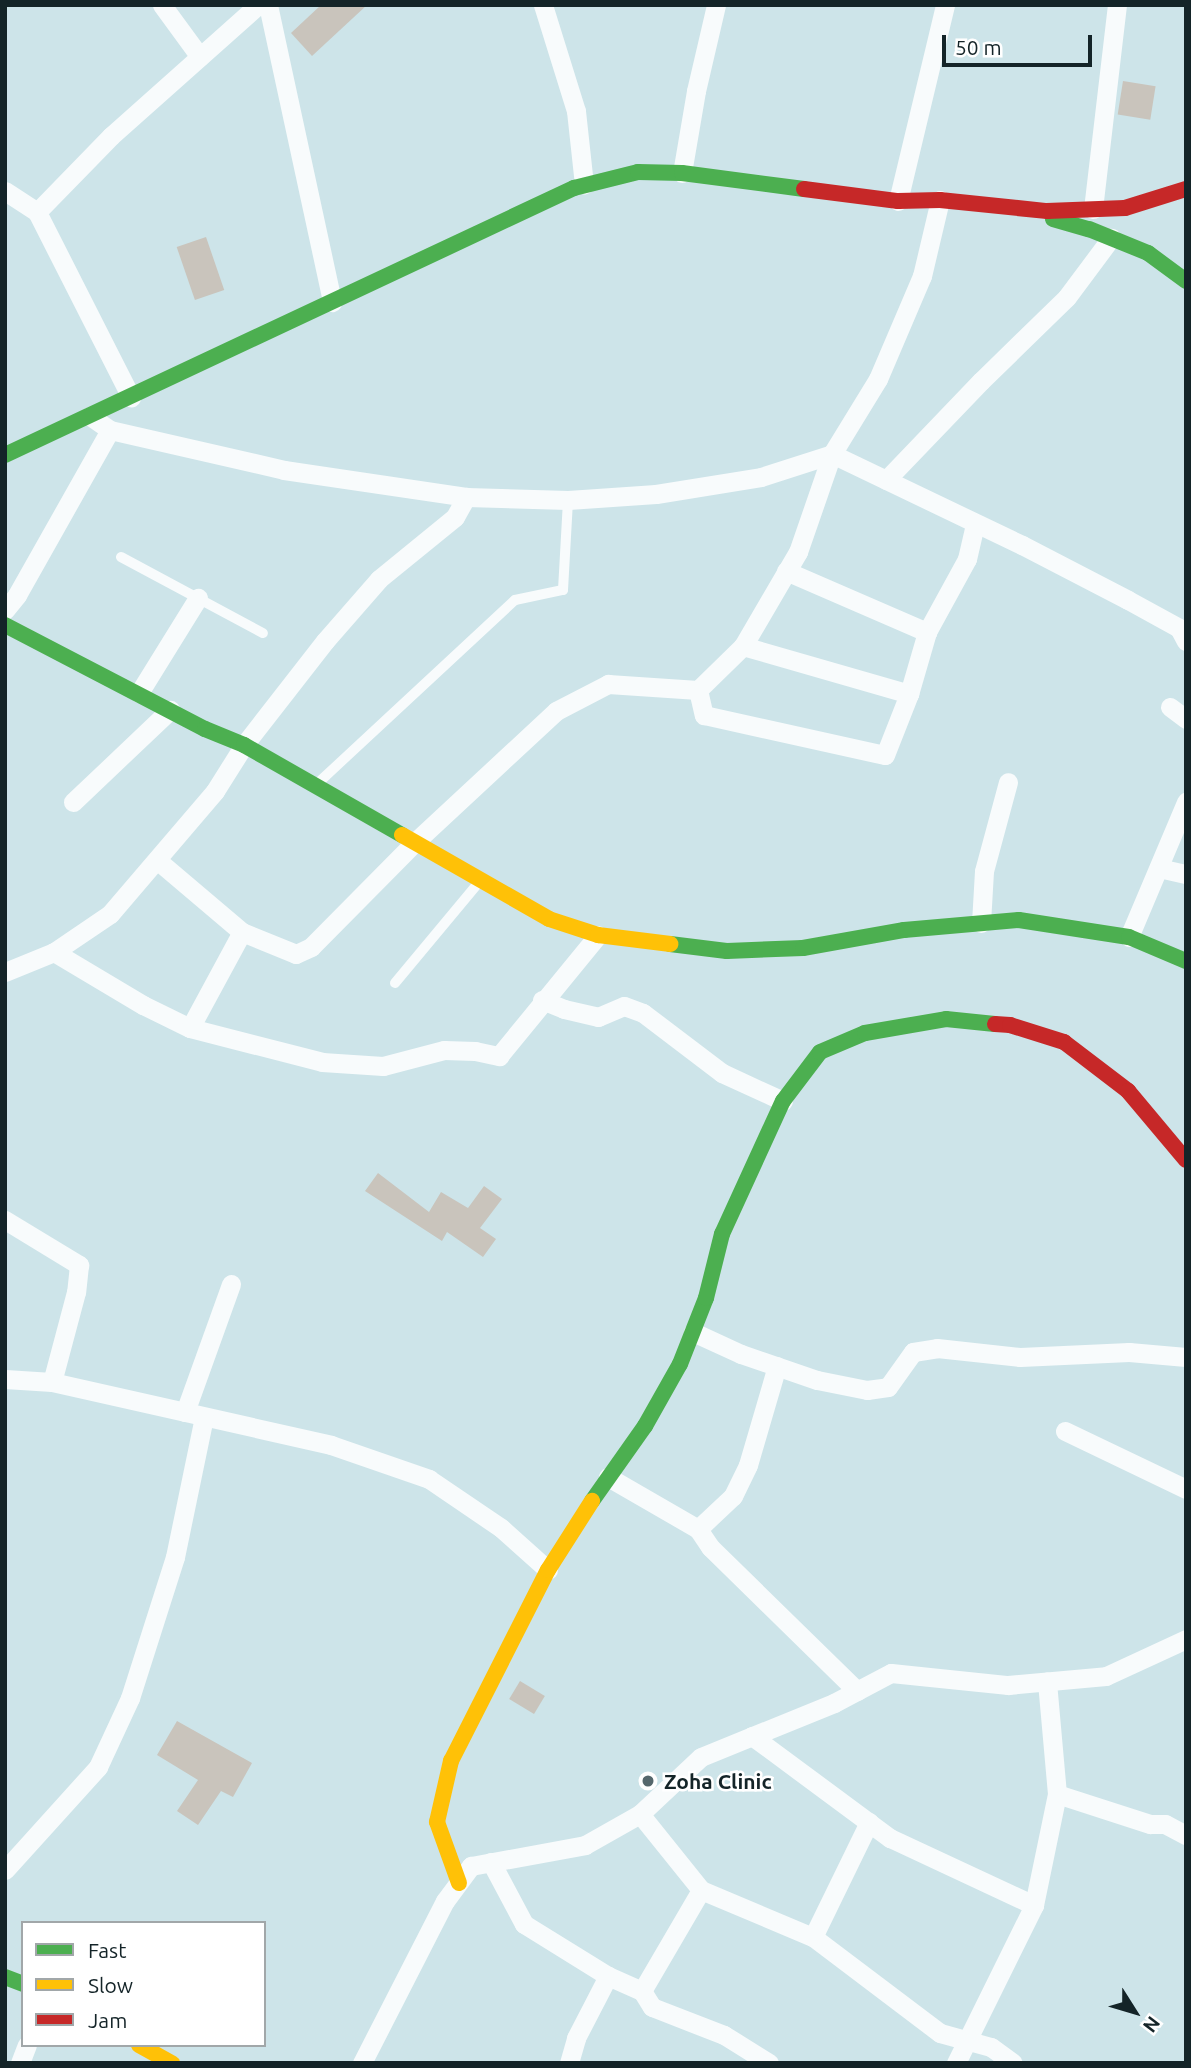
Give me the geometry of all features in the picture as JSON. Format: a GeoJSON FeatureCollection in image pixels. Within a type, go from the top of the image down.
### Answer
{"type":"FeatureCollection","features":[{"type":"Feature","properties":{"kind":"street"},"geometry":{"type":"LineString","coordinates":[[162,5],[200,57]]}},
{"type":"Feature","properties":{"kind":"street"},"geometry":{"type":"LineString","coordinates":[[37,212],[111,136],[258,5]]}},
{"type":"Feature","properties":{"kind":"street"},"geometry":{"type":"LineString","coordinates":[[268,5],[332,302]]}},
{"type":"Feature","properties":{"kind":"street"},"geometry":{"type":"LineString","coordinates":[[543,5],[576,111],[584,185]]}},
{"type":"Feature","properties":{"kind":"street"},"geometry":{"type":"LineString","coordinates":[[682,173],[696,91],[716,5]]}},
{"type":"Feature","properties":{"kind":"street"},"geometry":{"type":"LineString","coordinates":[[898,201],[945,5]]}},
{"type":"Feature","properties":{"kind":"street"},"geometry":{"type":"LineString","coordinates":[[1093,209],[1117,5]]}},
{"type":"Feature","properties":{"kind":"street"},"geometry":{"type":"LineString","coordinates":[[5,455],[584,185],[638,172],[682,173],[898,201],[940,201],[1047,211],[1125,208],[1186,189]]}},
{"type":"Feature","properties":{"kind":"street"},"geometry":{"type":"LineString","coordinates":[[5,191],[37,212],[131,397]]}},
{"type":"Feature","properties":{"kind":"street"},"geometry":{"type":"LineString","coordinates":[[157,860],[242,932],[296,954],[311,947],[414,843],[556,711],[608,684],[698,690],[743,646],[797,552],[832,454],[878,379],[917,289],[940,201]]}},
{"type":"Feature","properties":{"kind":"street"},"geometry":{"type":"LineString","coordinates":[[1007,207],[1089,229],[1148,253],[1186,281]]}},
{"type":"Feature","properties":{"kind":"street"},"geometry":{"type":"LineString","coordinates":[[886,480],[1067,297],[1111,238]]}},
{"type":"Feature","properties":{"kind":"street"},"geometry":{"type":"LineString","coordinates":[[90,416],[110,430],[284,470],[466,497],[568,500],[656,494],[761,477],[832,454],[1128,600],[1179,628],[1186,641]]}},
{"type":"Feature","properties":{"kind":"street"},"geometry":{"type":"LineString","coordinates":[[5,610],[18,595],[110,430]]}},
{"type":"Feature","properties":{"kind":"street"},"geometry":{"type":"LineString","coordinates":[[5,972],[54,952],[110,914],[215,791],[244,745],[326,641],[379,579],[456,517],[466,497]]}},
{"type":"Feature","properties":{"kind":"street"},"geometry":{"type":"LineString","coordinates":[[698,690],[704,715],[885,755],[909,694],[927,632],[967,559],[975,524]]}},
{"type":"Feature","properties":{"kind":"street"},"geometry":{"type":"LineString","coordinates":[[786,571],[927,632]]}},
{"type":"Feature","properties":{"kind":"street"},"geometry":{"type":"LineString","coordinates":[[139,693],[198,598]]}},
{"type":"Feature","properties":{"kind":"street"},"geometry":{"type":"LineString","coordinates":[[5,625],[244,745],[550,919],[598,935],[727,951],[803,948],[904,930],[1019,920],[1129,937],[1186,961]]}},
{"type":"Feature","properties":{"kind":"street"},"geometry":{"type":"LineString","coordinates":[[743,646],[909,694]]}},
{"type":"Feature","properties":{"kind":"street"},"geometry":{"type":"LineString","coordinates":[[73,802],[170,710]]}},
{"type":"Feature","properties":{"kind":"street"},"geometry":{"type":"LineString","coordinates":[[981,923],[984,871],[1008,782]]}},
{"type":"Feature","properties":{"kind":"street"},"geometry":{"type":"LineString","coordinates":[[1129,937],[1186,802]]}},
{"type":"Feature","properties":{"kind":"street"},"geometry":{"type":"LineString","coordinates":[[1159,868],[1186,874]]}},
{"type":"Feature","properties":{"kind":"street"},"geometry":{"type":"LineString","coordinates":[[190,1028],[242,932]]}},
{"type":"Feature","properties":{"kind":"street"},"geometry":{"type":"LineString","coordinates":[[54,952],[143,1005],[190,1028],[322,1062],[383,1066],[444,1050],[475,1051],[499,1056],[542,1000],[598,935]]}},
{"type":"Feature","properties":{"kind":"street"},"geometry":{"type":"LineString","coordinates":[[542,1000],[564,1010],[597,1017],[624,1006],[643,1013],[722,1073],[783,1101]]}},
{"type":"Feature","properties":{"kind":"street"},"geometry":{"type":"LineString","coordinates":[[458,1883],[436,1822],[451,1761],[548,1570],[608,1477],[645,1426],[680,1364],[706,1298],[722,1234],[783,1101],[820,1052],[865,1034],[946,1019],[1010,1025],[1064,1042],[1128,1091],[1186,1160]]}},
{"type":"Feature","properties":{"kind":"street"},"geometry":{"type":"LineString","coordinates":[[5,1220],[79,1265],[76,1292],[52,1382]]}},
{"type":"Feature","properties":{"kind":"street"},"geometry":{"type":"LineString","coordinates":[[5,1871],[98,1767],[130,1698],[175,1557],[194,1415],[231,1284]]}},
{"type":"Feature","properties":{"kind":"street"},"geometry":{"type":"LineString","coordinates":[[693,1332],[741,1354],[817,1380],[867,1390],[888,1387],[913,1352],[937,1348],[1020,1357],[1129,1352],[1186,1357]]}},
{"type":"Feature","properties":{"kind":"street"},"geometry":{"type":"LineString","coordinates":[[698,1529],[733,1496],[748,1465],[777,1366]]}},
{"type":"Feature","properties":{"kind":"street"},"geometry":{"type":"LineString","coordinates":[[5,1379],[52,1382],[331,1445],[429,1479],[501,1528],[548,1570]]}},
{"type":"Feature","properties":{"kind":"street"},"geometry":{"type":"LineString","coordinates":[[1065,1431],[1186,1489]]}},
{"type":"Feature","properties":{"kind":"street"},"geometry":{"type":"LineString","coordinates":[[608,1477],[698,1529],[710,1547],[857,1690]]}},
{"type":"Feature","properties":{"kind":"street"},"geometry":{"type":"LineString","coordinates":[[362,2063],[445,1901],[471,1866],[585,1845],[640,1814],[701,1756],[891,1673],[1008,1685],[1107,1676],[1186,1639]]}},
{"type":"Feature","properties":{"kind":"street"},"geometry":{"type":"LineString","coordinates":[[956,2063],[1034,1905],[1058,1794],[1047,1681]]}},
{"type":"Feature","properties":{"kind":"street"},"geometry":{"type":"LineString","coordinates":[[752,1736],[890,1838],[1034,1905]]}},
{"type":"Feature","properties":{"kind":"street"},"geometry":{"type":"LineString","coordinates":[[1058,1794],[1150,1824],[1165,1824],[1186,1835]]}},
{"type":"Feature","properties":{"kind":"street"},"geometry":{"type":"LineString","coordinates":[[640,1814],[701,1889],[813,1937],[940,2033],[990,2047],[1013,2063]]}},
{"type":"Feature","properties":{"kind":"street"},"geometry":{"type":"LineString","coordinates":[[813,1937],[869,1822]]}},
{"type":"Feature","properties":{"kind":"street"},"geometry":{"type":"LineString","coordinates":[[491,1862],[524,1924],[608,1976],[642,1991],[652,2007],[724,2035],[769,2063]]}},
{"type":"Feature","properties":{"kind":"street"},"geometry":{"type":"LineString","coordinates":[[642,1991],[701,1889]]}},
{"type":"Feature","properties":{"kind":"street"},"geometry":{"type":"LineString","coordinates":[[569,2063],[576,2038],[608,1976]]}},
{"type":"Feature","properties":{"kind":"street"},"geometry":{"type":"LineString","coordinates":[[143,2047],[172,2063]]}},
{"type":"Feature","properties":{"kind":"lane"},"geometry":{"type":"LineString","coordinates":[[315,786],[515,600],[564,590],[568,500]]}},
{"type":"Feature","properties":{"kind":"lane"},"geometry":{"type":"LineString","coordinates":[[121,557],[263,633]]}},
{"type":"Feature","properties":{"kind":"lane"},"geometry":{"type":"LineString","coordinates":[[396,983],[480,881]]}},
{"type":"Feature","properties":{"kind":"building"},"geometry":{"type":"Polygon","coordinates":[[[321,5],[367,5],[312,56],[291,33],[321,5]]]}},
{"type":"Feature","properties":{"kind":"building"},"geometry":{"type":"Polygon","coordinates":[[[1123,81],[1156,86],[1150,120],[1118,115],[1123,81]]]}},
{"type":"Feature","properties":{"kind":"building"},"geometry":{"type":"Polygon","coordinates":[[[206,237],[224,290],[195,300],[177,247],[206,237]]]}},
{"type":"Feature","properties":{"kind":"building"},"geometry":{"type":"Polygon","coordinates":[[[378,1173],[429,1212],[441,1192],[468,1208],[484,1186],[502,1199],[480,1228],[496,1239],[483,1257],[447,1232],[442,1241],[365,1191],[378,1173]]]}},
{"type":"Feature","properties":{"kind":"building"},"geometry":{"type":"Polygon","coordinates":[[[520,1681],[545,1696],[534,1714],[509,1699],[520,1681]]]}},
{"type":"Feature","properties":{"kind":"building"},"geometry":{"type":"Polygon","coordinates":[[[177,1721],[252,1763],[233,1797],[221,1791],[198,1825],[177,1811],[198,1780],[157,1755],[177,1721]]]}},
{"type":"Feature","properties":{"kind":"traffic: fast"},"geometry":{"type":"LineString","coordinates":[[5,455],[574,188],[638,172],[682,173],[804,189]]}},
{"type":"Feature","properties":{"kind":"traffic: fast"},"geometry":{"type":"LineString","coordinates":[[1053,219],[1089,229],[1148,253],[1186,281]]}},
{"type":"Feature","properties":{"kind":"traffic: fast"},"geometry":{"type":"LineString","coordinates":[[5,625],[205,729],[244,745],[402,835]]}},
{"type":"Feature","properties":{"kind":"traffic: fast"},"geometry":{"type":"LineString","coordinates":[[670,944],[727,951],[803,948],[904,930],[1019,920],[1129,937],[1186,961]]}},
{"type":"Feature","properties":{"kind":"traffic: fast"},"geometry":{"type":"LineString","coordinates":[[592,1501],[645,1426],[680,1364],[706,1298],[722,1234],[783,1101],[820,1052],[865,1033],[946,1019],[995,1024]]}},
{"type":"Feature","properties":{"kind":"traffic: fast"},"geometry":{"type":"LineString","coordinates":[[5,1977],[21,1983]]}},
{"type":"Feature","properties":{"kind":"traffic: slow"},"geometry":{"type":"LineString","coordinates":[[402,835],[549,919],[598,935],[670,944]]}},
{"type":"Feature","properties":{"kind":"traffic: slow"},"geometry":{"type":"LineString","coordinates":[[459,1883],[437,1822],[451,1761],[548,1570],[592,1501]]}},
{"type":"Feature","properties":{"kind":"traffic: slow"},"geometry":{"type":"LineString","coordinates":[[143,2047],[172,2063]]}},
{"type":"Feature","properties":{"kind":"traffic: jam"},"geometry":{"type":"LineString","coordinates":[[804,189],[898,201],[940,200],[1047,211],[1125,208],[1186,189]]}},
{"type":"Feature","properties":{"kind":"traffic: jam"},"geometry":{"type":"LineString","coordinates":[[995,1024],[1010,1025],[1064,1042],[1128,1091],[1186,1160]]}},
{"type":"Feature","properties":{"kind":"place","name":"Zoha Clinic"},"geometry":{"type":"Point","coordinates":[648,1781]}}]}
